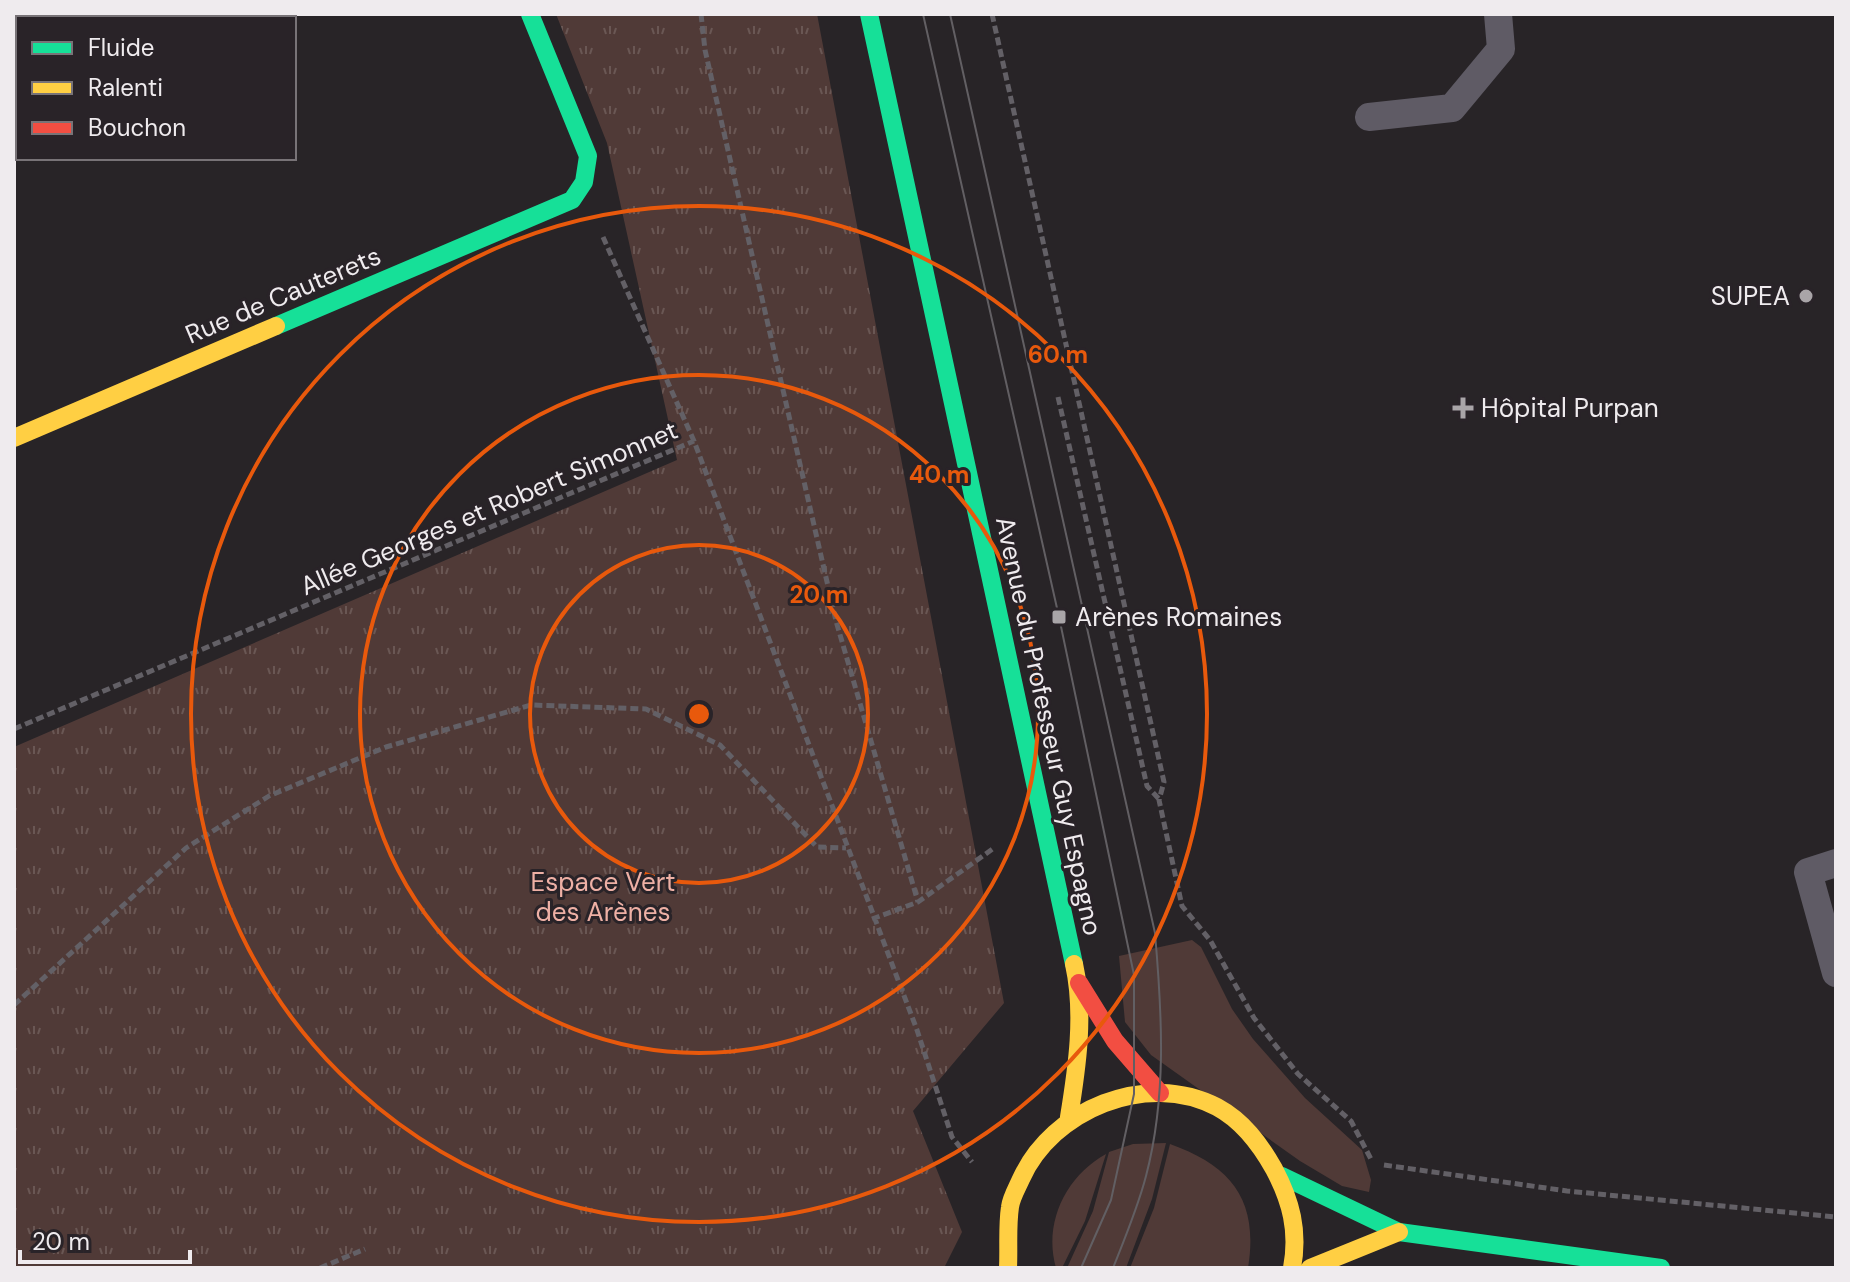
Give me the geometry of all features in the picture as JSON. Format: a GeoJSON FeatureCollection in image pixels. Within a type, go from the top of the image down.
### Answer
{"type":"FeatureCollection","features":[{"type":"Feature","properties":{"kind":"street"},"geometry":{"type":"LineString","coordinates":[[530,14],[588,156],[584,182],[572,200]]}},
{"type":"Feature","properties":{"kind":"street","name":"Avenue du Professeur Guy Espagno"},"geometry":{"type":"LineString","coordinates":[[869,14],[875,55],[1078,981],[1078,1064],[1069,1117]]}},
{"type":"Feature","properties":{"kind":"street","name":"Rue de Cauterets"},"geometry":{"type":"LineString","coordinates":[[14,438],[572,200]]}},
{"type":"Feature","properties":{"kind":"street","name":"Avenue du Professeur Guy Espagno"},"geometry":{"type":"LineString","coordinates":[[1078,981],[1108,1035],[1134,1069],[1160,1093]]}},
{"type":"Feature","properties":{"kind":"street"},"geometry":{"type":"LineString","coordinates":[[1008,1268],[1006,1216],[1014,1187],[1027,1160],[1045,1136],[1069,1117],[1113,1097],[1160,1093],[1196,1100],[1221,1111],[1261,1144],[1282,1176],[1296,1233],[1292,1268]]}},
{"type":"Feature","properties":{"kind":"street"},"geometry":{"type":"LineString","coordinates":[[1282,1176],[1399,1232],[1661,1268]]}},
{"type":"Feature","properties":{"kind":"street"},"geometry":{"type":"LineString","coordinates":[[1310,1268],[1399,1232]]}},
{"type":"Feature","properties":{"kind":"lane"},"geometry":{"type":"LineString","coordinates":[[1369,117],[1452,108],[1501,49],[1498,14]]}},
{"type":"Feature","properties":{"kind":"lane"},"geometry":{"type":"LineString","coordinates":[[1836,863],[1808,872],[1836,973]]}},
{"type":"Feature","properties":{"kind":"path"},"geometry":{"type":"LineString","coordinates":[[701,14],[705,50],[836,621],[918,902]]}},
{"type":"Feature","properties":{"kind":"path"},"geometry":{"type":"LineString","coordinates":[[992,14],[1164,782],[1159,800],[1182,906],[1210,940],[1254,1018],[1298,1074],[1351,1121]]}},
{"type":"Feature","properties":{"kind":"path"},"geometry":{"type":"LineString","coordinates":[[572,200],[606,241],[694,441]]}},
{"type":"Feature","properties":{"kind":"path"},"geometry":{"type":"LineString","coordinates":[[1058,397],[1147,786],[1159,800]]}},
{"type":"Feature","properties":{"kind":"path","name":"Allée Georges et Robert Simonnet"},"geometry":{"type":"LineString","coordinates":[[14,729],[694,441],[872,919],[917,1030],[952,1137],[975,1166]]}},
{"type":"Feature","properties":{"kind":"path"},"geometry":{"type":"LineString","coordinates":[[14,1005],[186,848],[269,796],[386,747],[531,705],[646,709],[720,745],[817,847],[846,848]]}},
{"type":"Feature","properties":{"kind":"path"},"geometry":{"type":"LineString","coordinates":[[872,919],[918,902],[994,848]]}},
{"type":"Feature","properties":{"kind":"path"},"geometry":{"type":"LineString","coordinates":[[1373,1163],[1567,1191],[1836,1217]]}},
{"type":"Feature","properties":{"kind":"path"},"geometry":{"type":"LineString","coordinates":[[320,1268],[365,1249]]}},
{"type":"Feature","properties":{"kind":"green space","name":"Espace Vert des Arènes"},"geometry":{"type":"Polygon","coordinates":[[[556,14],[817,14],[1004,1003],[913,1111],[962,1232],[944,1268],[14,1268],[14,747],[677,460],[607,143],[556,14]]]}},
{"type":"Feature","properties":{"kind":"green space"},"geometry":{"type":"Polygon","coordinates":[[[1192,940],[1201,947],[1232,1009],[1253,1039],[1305,1098],[1362,1150],[1371,1180],[1369,1192],[1342,1186],[1300,1161],[1151,1055],[1125,1022],[1119,956],[1192,940]]]}},
{"type":"Feature","properties":{"kind":"green space"},"geometry":{"type":"Polygon","coordinates":[[[1166,1143],[1152,1199],[1126,1268],[1067,1268],[1093,1211],[1109,1152],[1133,1144],[1166,1143]]]}},
{"type":"Feature","properties":{"kind":"green space"},"geometry":{"type":"Polygon","coordinates":[[[1170,1144],[1210,1163],[1236,1189],[1245,1205],[1249,1223],[1248,1268],[1130,1268],[1154,1208],[1170,1144]]]}},
{"type":"Feature","properties":{"kind":"green space"},"geometry":{"type":"Polygon","coordinates":[[[1106,1154],[1085,1221],[1062,1268],[1056,1268],[1053,1234],[1061,1202],[1079,1175],[1106,1154]]]}},
{"type":"Feature","properties":{"kind":"tram line"},"geometry":{"type":"LineString","coordinates":[[923,14],[1059,617],[1134,975],[1134,1094],[1111,1200],[1081,1268]]}},
{"type":"Feature","properties":{"kind":"tram line"},"geometry":{"type":"LineString","coordinates":[[950,14],[1155,933],[1161,1024],[1157,1116],[1143,1188],[1113,1268]]}},
{"type":"Feature","properties":{"kind":"traffic: fast"},"geometry":{"type":"LineString","coordinates":[[276,326],[572,200],[584,182],[588,156],[530,14]]}},
{"type":"Feature","properties":{"kind":"traffic: fast"},"geometry":{"type":"LineString","coordinates":[[869,14],[1074,964]]}},
{"type":"Feature","properties":{"kind":"traffic: fast"},"geometry":{"type":"LineString","coordinates":[[1282,1176],[1399,1232],[1661,1268]]}},
{"type":"Feature","properties":{"kind":"traffic: slow"},"geometry":{"type":"LineString","coordinates":[[14,438],[276,326]]}},
{"type":"Feature","properties":{"kind":"traffic: slow"},"geometry":{"type":"LineString","coordinates":[[1069,1117],[1079,1021],[1074,964]]}},
{"type":"Feature","properties":{"kind":"traffic: slow"},"geometry":{"type":"LineString","coordinates":[[1008,1268],[1011,1204],[1035,1155],[1055,1133],[1078,1116],[1104,1103],[1132,1095],[1161,1093],[1189,1097],[1217,1107],[1235,1119],[1257,1142],[1274,1169],[1289,1205],[1295,1241],[1292,1268]]}},
{"type":"Feature","properties":{"kind":"traffic: slow"},"geometry":{"type":"LineString","coordinates":[[1310,1268],[1399,1232]]}},
{"type":"Feature","properties":{"kind":"traffic: jam"},"geometry":{"type":"LineString","coordinates":[[1079,983],[1115,1041],[1160,1093]]}},
{"type":"Feature","properties":{"kind":"place","name":"SUPEA"},"geometry":{"type":"Point","coordinates":[1806,296]}},
{"type":"Feature","properties":{"kind":"place","name":"Hôpital Purpan"},"geometry":{"type":"Point","coordinates":[1463,408]}},
{"type":"Feature","properties":{"kind":"place","name":"Arènes Romaines"},"geometry":{"type":"Point","coordinates":[1059,617]}}]}
